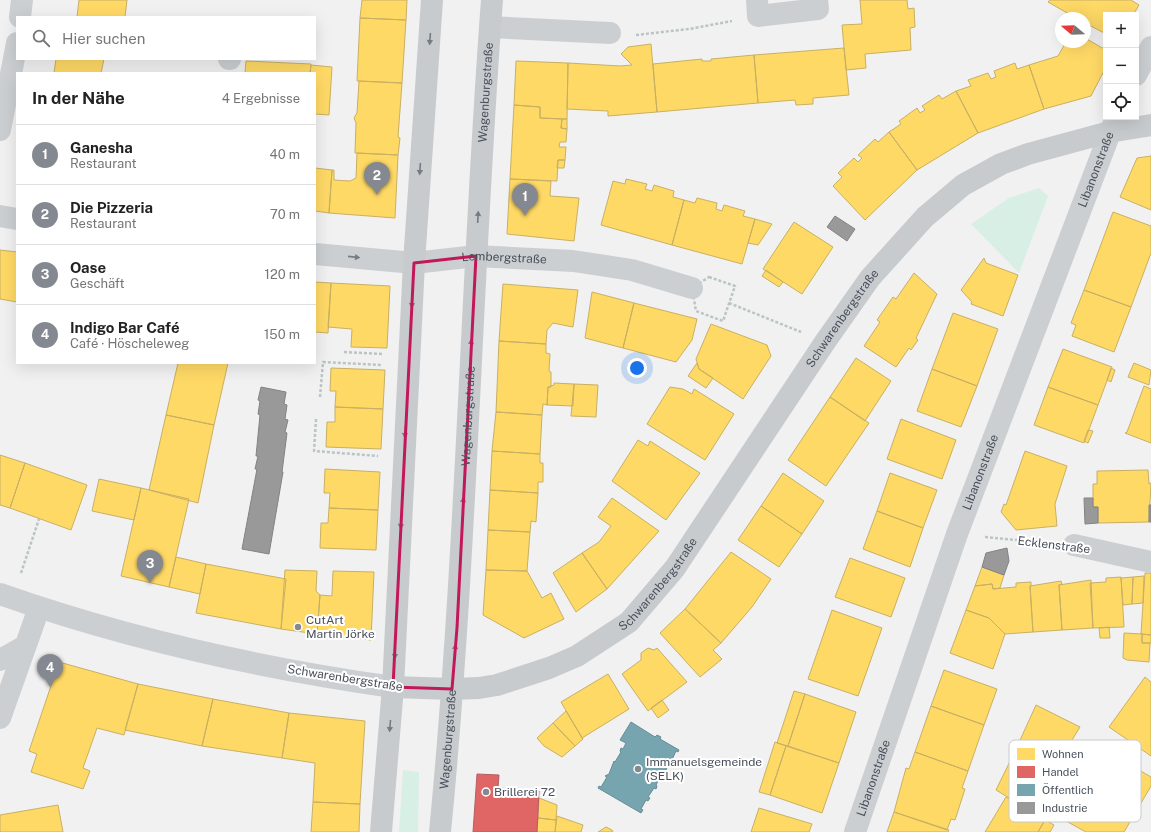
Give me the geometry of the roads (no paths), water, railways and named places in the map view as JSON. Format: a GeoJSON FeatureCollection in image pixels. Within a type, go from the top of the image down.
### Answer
{"type":"FeatureCollection","features":[{"type":"Feature","properties":{"kind":"main road"},"geometry":{"type":"LineString","coordinates":[[381,832],[393,687],[414,263],[432,0]]}},
{"type":"Feature","properties":{"kind":"main road","name":"Wagenburgstraße"},"geometry":{"type":"LineString","coordinates":[[440,832],[457,628],[476,256],[492,0]]}},
{"type":"Feature","properties":{"kind":"main road","name":"Schwarenbergstraße"},"geometry":{"type":"LineString","coordinates":[[393,687],[452,689],[479,688],[497,685],[549,668],[577,656],[629,622],[675,568],[825,342],[870,278],[925,217],[963,185],[1001,164],[1112,125],[1151,125]]}},
{"type":"Feature","properties":{"kind":"street"},"geometry":{"type":"LineString","coordinates":[[20,16],[22,0]]}},
{"type":"Feature","properties":{"kind":"street"},"geometry":{"type":"LineString","coordinates":[[757,0],[758,16],[818,9],[817,0]]}},
{"type":"Feature","properties":{"kind":"street"},"geometry":{"type":"LineString","coordinates":[[490,27],[610,33]]}},
{"type":"Feature","properties":{"kind":"street"},"geometry":{"type":"LineString","coordinates":[[1139,69],[1151,46]]}},
{"type":"Feature","properties":{"kind":"street"},"geometry":{"type":"LineString","coordinates":[[0,130],[16,49]]}},
{"type":"Feature","properties":{"kind":"street","name":"Libanonstraße"},"geometry":{"type":"LineString","coordinates":[[855,832],[957,534],[1112,125]]}},
{"type":"Feature","properties":{"kind":"street"},"geometry":{"type":"LineString","coordinates":[[0,216],[16,219]]}},
{"type":"Feature","properties":{"kind":"street","name":"Lembergstraße"},"geometry":{"type":"LineString","coordinates":[[316,254],[414,263],[476,256],[573,261],[632,270],[700,283]]}},
{"type":"Feature","properties":{"kind":"street","name":"Ecklenstraße"},"geometry":{"type":"LineString","coordinates":[[1074,545],[1151,562]]}},
{"type":"Feature","properties":{"kind":"street","name":"Schwarenbergstraße"},"geometry":{"type":"LineString","coordinates":[[6,596],[39,608],[183,649],[328,677],[393,687]]}},
{"type":"Feature","properties":{"kind":"street"},"geometry":{"type":"LineString","coordinates":[[0,718],[39,608]]}},
{"type":"Feature","properties":{"kind":"street"},"geometry":{"type":"LineString","coordinates":[[0,660],[25,646]]}},
{"type":"Feature","properties":{"kind":"place","name":"Die Pizzeria"},"geometry":{"type":"Point","coordinates":[377,195]}},
{"type":"Feature","properties":{"kind":"place","name":"Ganesha"},"geometry":{"type":"Point","coordinates":[525,216]}},
{"type":"Feature","properties":{"kind":"place","name":"Oase"},"geometry":{"type":"Point","coordinates":[150,583]}},
{"type":"Feature","properties":{"kind":"place","name":"CutArt Martin Jörke"},"geometry":{"type":"Point","coordinates":[298,627]}},
{"type":"Feature","properties":{"kind":"place","name":"Indigo Bar Café"},"geometry":{"type":"Point","coordinates":[50,687]}},
{"type":"Feature","properties":{"kind":"place","name":"Immanuelsgemeinde (SELK)"},"geometry":{"type":"Point","coordinates":[638,769]}},
{"type":"Feature","properties":{"kind":"place","name":"Brillerei 72"},"geometry":{"type":"Point","coordinates":[486,792]}}]}
